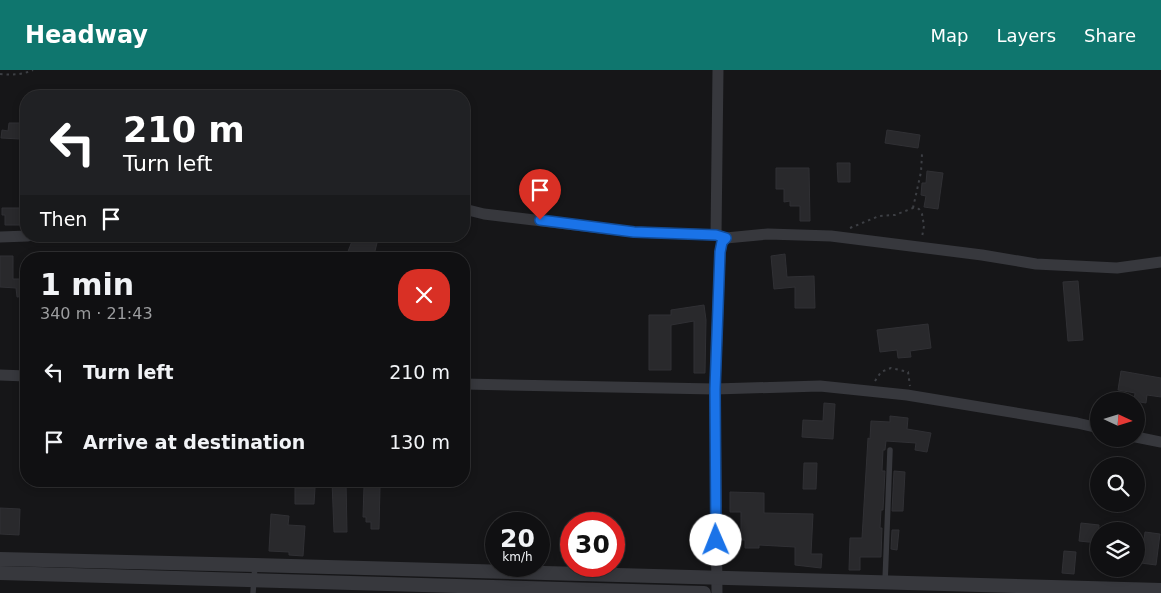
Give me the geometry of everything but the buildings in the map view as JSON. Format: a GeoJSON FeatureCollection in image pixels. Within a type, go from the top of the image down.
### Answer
{"type":"FeatureCollection","features":[{"type":"Feature","properties":{"kind":"street"},"geometry":{"type":"LineString","coordinates":[[717,593],[715,389],[720,252],[722,242],[718,70]]}},
{"type":"Feature","properties":{"kind":"street"},"geometry":{"type":"LineString","coordinates":[[470,210],[484,214],[634,232],[721,236],[768,234],[831,236],[1036,264],[1117,268],[1161,262]]}},
{"type":"Feature","properties":{"kind":"street"},"geometry":{"type":"LineString","coordinates":[[0,237],[20,236]]}},
{"type":"Feature","properties":{"kind":"street"},"geometry":{"type":"LineString","coordinates":[[0,375],[20,376]]}},
{"type":"Feature","properties":{"kind":"street"},"geometry":{"type":"LineString","coordinates":[[470,384],[715,389],[820,386],[907,395],[1090,426]]}},
{"type":"Feature","properties":{"kind":"street"},"geometry":{"type":"LineString","coordinates":[[1145,438],[1161,442]]}},
{"type":"Feature","properties":{"kind":"street"},"geometry":{"type":"LineString","coordinates":[[0,560],[717,578],[885,583],[1001,589],[1161,590]]}},
{"type":"Feature","properties":{"kind":"street"},"geometry":{"type":"LineString","coordinates":[[0,573],[254,587],[704,593]]}},
{"type":"Feature","properties":{"kind":"lane"},"geometry":{"type":"LineString","coordinates":[[885,583],[890,450]]}},
{"type":"Feature","properties":{"kind":"lane"},"geometry":{"type":"LineString","coordinates":[[254,587],[255,565]]}},
{"type":"Feature","properties":{"kind":"path"},"geometry":{"type":"LineString","coordinates":[[0,74],[19,74],[33,70]]}},
{"type":"Feature","properties":{"kind":"path"},"geometry":{"type":"LineString","coordinates":[[913,208],[921,172],[922,154]]}},
{"type":"Feature","properties":{"kind":"path"},"geometry":{"type":"LineString","coordinates":[[831,236],[879,216],[895,215],[913,208],[919,209],[924,226],[920,242],[914,247]]}},
{"type":"Feature","properties":{"kind":"path"},"geometry":{"type":"LineString","coordinates":[[869,391],[881,372],[890,368],[908,372],[910,386],[907,395]]}},
{"type":"Feature","properties":{"kind":"route"},"geometry":{"type":"LineString","coordinates":[[540,220],[634,232],[716,235],[726,238],[722,242],[720,252],[715,389],[716,540]]}}]}
